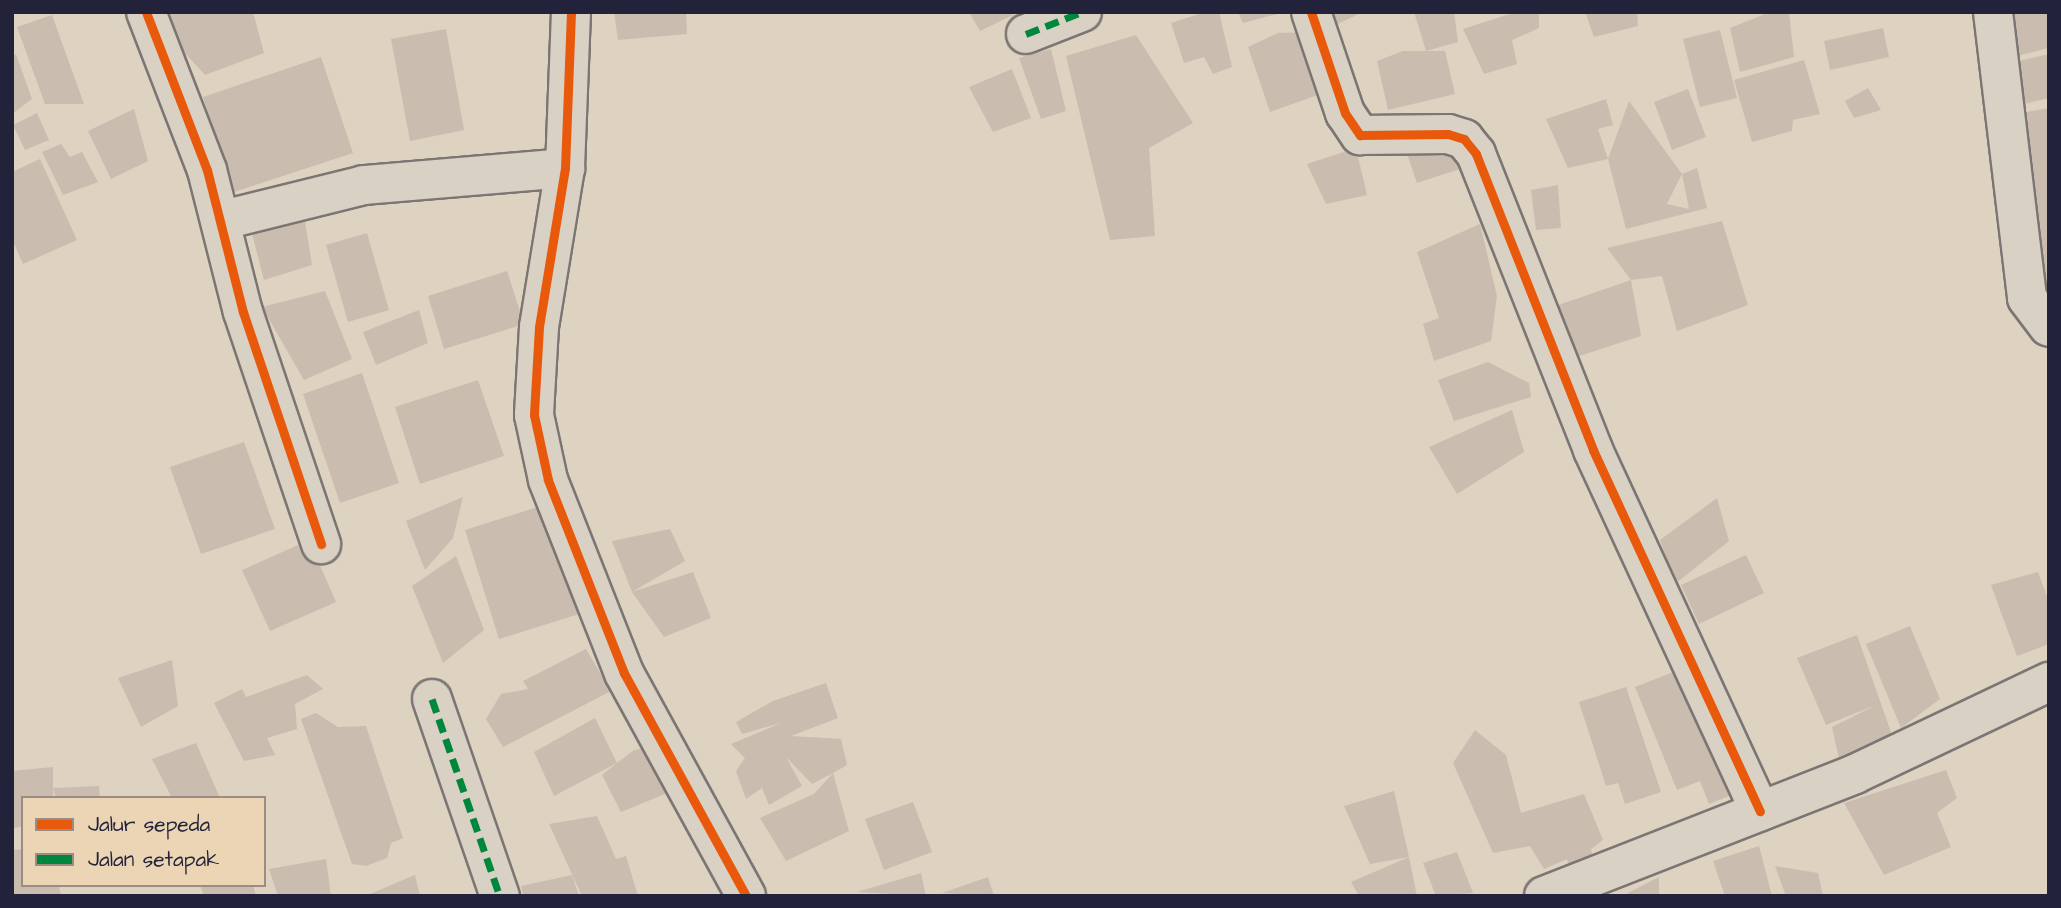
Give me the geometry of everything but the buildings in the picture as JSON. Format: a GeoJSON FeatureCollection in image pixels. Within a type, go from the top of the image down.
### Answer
{"type":"FeatureCollection","features":[{"type":"Feature","properties":{"kind":"street"},"geometry":{"type":"LineString","coordinates":[[146,12],[223,220],[243,312],[321,544]]}},
{"type":"Feature","properties":{"kind":"street"},"geometry":{"type":"LineString","coordinates":[[571,12],[565,168],[539,327],[534,415],[548,480],[624,673],[746,896]]}},
{"type":"Feature","properties":{"kind":"street"},"geometry":{"type":"LineString","coordinates":[[1026,34],[1082,12]]}},
{"type":"Feature","properties":{"kind":"street"},"geometry":{"type":"LineString","coordinates":[[1311,12],[1345,113],[1360,135],[1448,134],[1464,139],[1476,154],[1593,450],[1760,811]]}},
{"type":"Feature","properties":{"kind":"street"},"geometry":{"type":"LineString","coordinates":[[1993,12],[2027,298],[2049,327]]}},
{"type":"Feature","properties":{"kind":"street"},"geometry":{"type":"LineString","coordinates":[[223,220],[364,185],[565,168]]}},
{"type":"Feature","properties":{"kind":"street"},"geometry":{"type":"LineString","coordinates":[[1544,896],[1855,774],[2049,682]]}},
{"type":"Feature","properties":{"kind":"street"},"geometry":{"type":"LineString","coordinates":[[432,699],[500,896]]}},
{"type":"Feature","properties":{"kind":"marked path"},"geometry":{"type":"LineString","coordinates":[[1026,34],[1082,12]]}},
{"type":"Feature","properties":{"kind":"marked path"},"geometry":{"type":"LineString","coordinates":[[432,699],[500,896]]}},
{"type":"Feature","properties":{"kind":"cycle path"},"geometry":{"type":"LineString","coordinates":[[146,12],[207,170],[243,312],[321,544]]}},
{"type":"Feature","properties":{"kind":"cycle path"},"geometry":{"type":"LineString","coordinates":[[571,12],[565,168],[539,327],[534,415],[548,480],[624,673],[746,896]]}},
{"type":"Feature","properties":{"kind":"cycle path"},"geometry":{"type":"LineString","coordinates":[[1311,12],[1345,113],[1360,135],[1448,134],[1464,139],[1476,154],[1593,450],[1760,811]]}}]}
